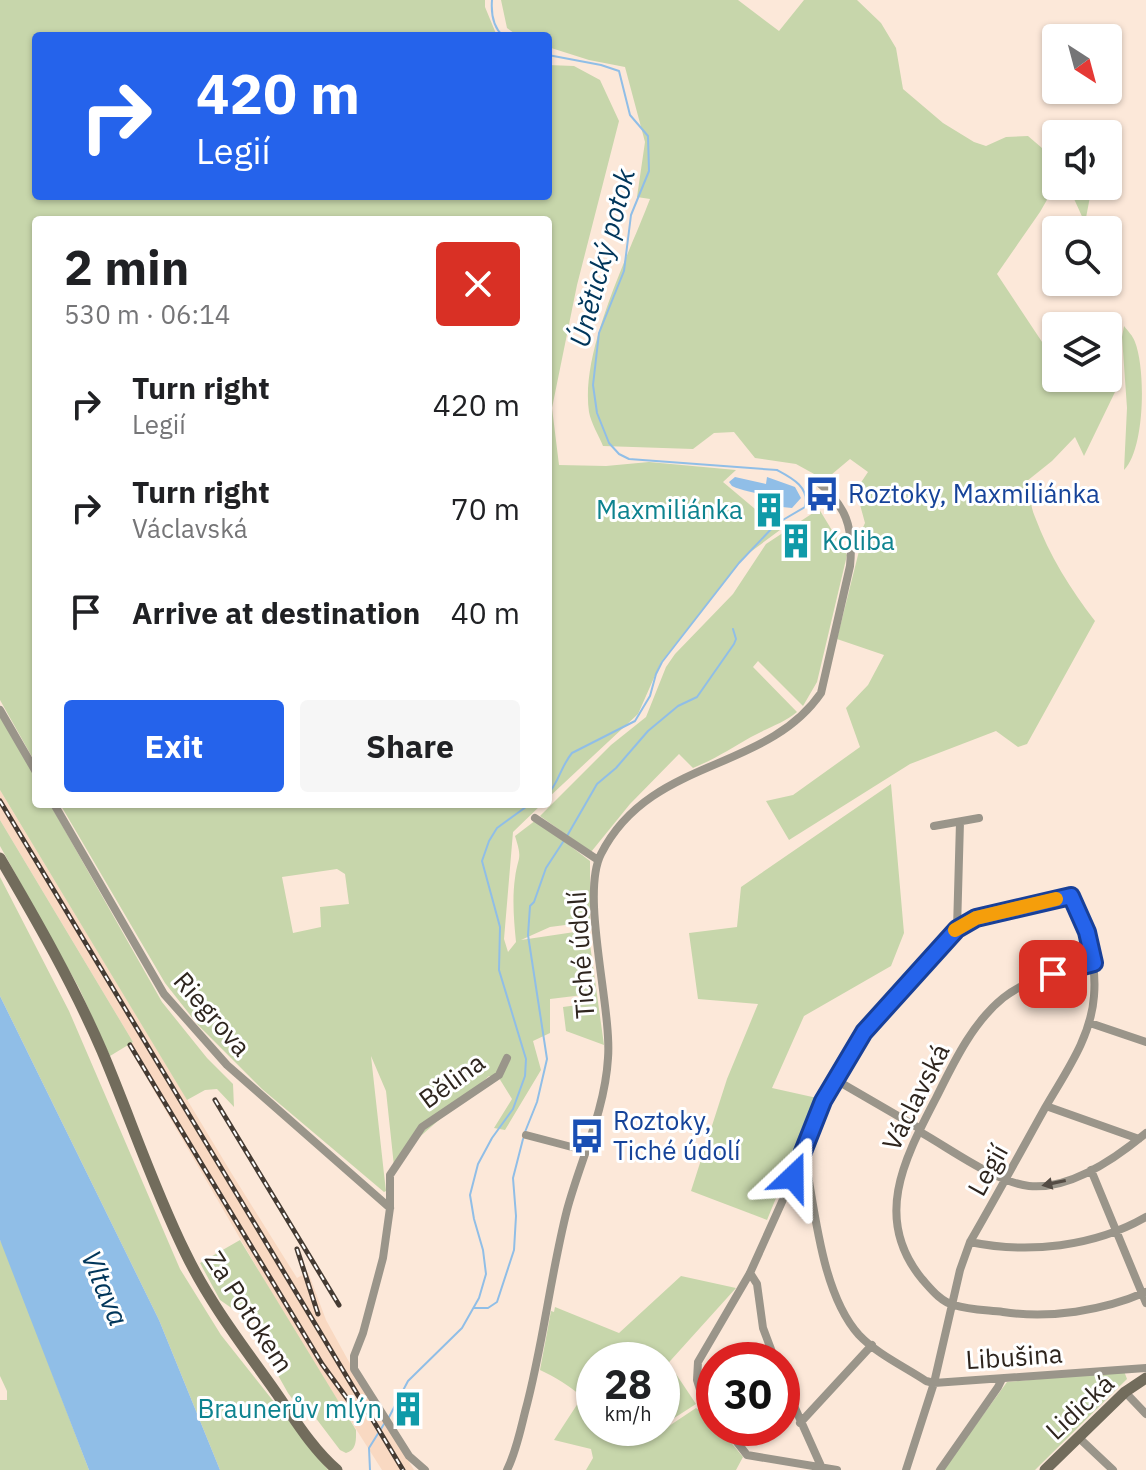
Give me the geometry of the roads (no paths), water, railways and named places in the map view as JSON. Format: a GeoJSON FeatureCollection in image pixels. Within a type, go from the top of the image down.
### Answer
{"type":"FeatureCollection","features":[{"type":"Feature","properties":{"kind":"main road","name":"Za Potokem"},"geometry":{"type":"LineString","coordinates":[[0,858],[50,946],[101,1048],[184,1252],[235,1336],[316,1447],[337,1470]]}},
{"type":"Feature","properties":{"kind":"main road","name":"Lidická"},"geometry":{"type":"LineString","coordinates":[[1045,1470],[1125,1392],[1146,1378]]}},
{"type":"Feature","properties":{"kind":"street","name":"Tiché údolí"},"geometry":{"type":"LineString","coordinates":[[507,1470],[530,1392],[567,1210],[587,1151],[608,1059],[595,902],[598,860],[621,824],[653,794],[796,723],[811,709],[821,693],[829,667],[852,547],[842,507],[816,480]]}},
{"type":"Feature","properties":{"kind":"street"},"geometry":{"type":"LineString","coordinates":[[0,710],[32,765]]}},
{"type":"Feature","properties":{"kind":"street","name":"Riegrova"},"geometry":{"type":"LineString","coordinates":[[56,808],[164,994],[227,1065],[390,1208]]}},
{"type":"Feature","properties":{"kind":"street"},"geometry":{"type":"LineString","coordinates":[[535,818],[598,860]]}},
{"type":"Feature","properties":{"kind":"street"},"geometry":{"type":"LineString","coordinates":[[934,826],[979,818]]}},
{"type":"Feature","properties":{"kind":"street"},"geometry":{"type":"LineString","coordinates":[[710,1342],[750,1273],[804,1153],[823,1101],[864,1032],[957,929],[960,822]]}},
{"type":"Feature","properties":{"kind":"street","name":"Legií"},"geometry":{"type":"LineString","coordinates":[[906,1470],[934,1383],[960,1270],[970,1242],[1072,1062],[1090,1023],[1094,996],[1094,963],[1087,932],[1071,896],[976,918],[957,929]]}},
{"type":"Feature","properties":{"kind":"street","name":"Václavská"},"geometry":{"type":"LineString","coordinates":[[952,1305],[934,1292],[913,1268],[901,1243],[896,1192],[902,1169],[955,1059],[985,1016],[1003,998],[1033,982],[1094,963]]}},
{"type":"Feature","properties":{"kind":"street"},"geometry":{"type":"LineString","coordinates":[[1090,1023],[1146,1042]]}},
{"type":"Feature","properties":{"kind":"street","name":"Bělina"},"geometry":{"type":"LineString","coordinates":[[390,1208],[390,1175],[422,1127],[499,1075],[507,1058]]}},
{"type":"Feature","properties":{"kind":"street"},"geometry":{"type":"LineString","coordinates":[[836,1080],[1006,1180],[1028,1186],[1047,1185],[1091,1170],[1142,1136]]}},
{"type":"Feature","properties":{"kind":"street"},"geometry":{"type":"LineString","coordinates":[[1046,1106],[1142,1136]]}},
{"type":"Feature","properties":{"kind":"street"},"geometry":{"type":"LineString","coordinates":[[526,1135],[587,1151]]}},
{"type":"Feature","properties":{"kind":"street"},"geometry":{"type":"LineString","coordinates":[[804,1153],[832,1288],[849,1321],[860,1336],[872,1345],[934,1383]]}},
{"type":"Feature","properties":{"kind":"street"},"geometry":{"type":"LineString","coordinates":[[952,1305],[1014,1314],[1054,1314],[1145,1296],[1091,1170]]}},
{"type":"Feature","properties":{"kind":"street"},"geometry":{"type":"LineString","coordinates":[[390,1208],[383,1258],[354,1356],[354,1369],[409,1456],[425,1470]]}},
{"type":"Feature","properties":{"kind":"street"},"geometry":{"type":"LineString","coordinates":[[970,1242],[1017,1248],[1054,1246],[1117,1231],[1146,1217]]}},
{"type":"Feature","properties":{"kind":"street"},"geometry":{"type":"LineString","coordinates":[[750,1273],[757,1284],[763,1328],[768,1342]]}},
{"type":"Feature","properties":{"kind":"street"},"geometry":{"type":"LineString","coordinates":[[821,1466],[800,1423],[872,1345]]}},
{"type":"Feature","properties":{"kind":"street","name":"Libušina"},"geometry":{"type":"LineString","coordinates":[[934,1383],[1146,1368]]}},
{"type":"Feature","properties":{"kind":"street"},"geometry":{"type":"LineString","coordinates":[[940,1470],[1002,1379]]}},
{"type":"Feature","properties":{"kind":"street"},"geometry":{"type":"LineString","coordinates":[[1125,1392],[1146,1414]]}},
{"type":"Feature","properties":{"kind":"street"},"geometry":{"type":"LineString","coordinates":[[1078,1437],[1113,1470]]}},
{"type":"Feature","properties":{"kind":"street"},"geometry":{"type":"LineString","coordinates":[[740,1446],[747,1455],[837,1470]]}},
{"type":"Feature","properties":{"kind":"water"},"geometry":{"type":"Polygon","coordinates":[[[735,477],[766,484],[767,477],[795,487],[801,498],[792,508],[782,507],[765,496],[732,486],[729,482],[735,477]]]}},
{"type":"Feature","properties":{"kind":"water","name":"Vltava"},"geometry":{"type":"Polygon","coordinates":[[[0,996],[159,1320],[220,1470],[89,1470],[0,1240],[0,996]]]}},
{"type":"Feature","properties":{"kind":"waterway","name":"Únětický potok"},"geometry":{"type":"LineString","coordinates":[[492,0],[493,20],[500,32]]}},
{"type":"Feature","properties":{"kind":"waterway","name":"Únětický potok"},"geometry":{"type":"LineString","coordinates":[[552,56],[619,71],[630,115],[648,136],[649,171],[631,215],[624,271],[599,333],[593,385],[597,413],[609,443],[629,459],[777,470],[798,484],[806,500],[805,507],[776,524],[739,563],[662,662],[650,696],[635,721],[572,753],[552,788]]}},
{"type":"Feature","properties":{"kind":"waterway"},"geometry":{"type":"LineString","coordinates":[[567,836],[597,784],[616,768],[648,731],[678,706],[697,697],[734,644],[733,629]]}},
{"type":"Feature","properties":{"kind":"waterway","name":"Únětický potok"},"geometry":{"type":"LineString","coordinates":[[388,1419],[408,1381],[462,1328],[479,1298],[486,1274],[470,1195],[478,1164],[513,1109],[525,1076],[526,1059],[499,970],[500,927],[482,861],[497,828],[524,808]]}},
{"type":"Feature","properties":{"kind":"waterway"},"geometry":{"type":"LineString","coordinates":[[525,1132],[537,1102],[547,1059],[528,935],[530,906],[546,868],[563,842]]}},
{"type":"Feature","properties":{"kind":"waterway"},"geometry":{"type":"LineString","coordinates":[[474,1308],[488,1308],[497,1302],[514,1250],[516,1216],[513,1178],[523,1139]]}},
{"type":"Feature","properties":{"kind":"waterway","name":"Únětický potok"},"geometry":{"type":"LineString","coordinates":[[370,1470],[369,1448],[384,1424]]}},
{"type":"Feature","properties":{"kind":"railway"},"geometry":{"type":"LineString","coordinates":[[0,801],[403,1470]]}},
{"type":"Feature","properties":{"kind":"railway"},"geometry":{"type":"LineString","coordinates":[[130,1045],[322,1364],[354,1408]]}},
{"type":"Feature","properties":{"kind":"railway"},"geometry":{"type":"LineString","coordinates":[[215,1100],[339,1305]]}},
{"type":"Feature","properties":{"kind":"railway"},"geometry":{"type":"LineString","coordinates":[[297,1249],[318,1314]]}},
{"type":"Feature","properties":{"kind":"place","name":"Roztoky, Maxmiliánka"},"geometry":{"type":"Point","coordinates":[822,494]}},
{"type":"Feature","properties":{"kind":"place","name":"Maxmiliánka"},"geometry":{"type":"Point","coordinates":[769,510]}},
{"type":"Feature","properties":{"kind":"place","name":"Koliba"},"geometry":{"type":"Point","coordinates":[796,541]}},
{"type":"Feature","properties":{"kind":"place","name":"Roztoky, Tiché údolí"},"geometry":{"type":"Point","coordinates":[587,1136]}},
{"type":"Feature","properties":{"kind":"place","name":"Braunerův mlýn"},"geometry":{"type":"Point","coordinates":[408,1409]}}]}
